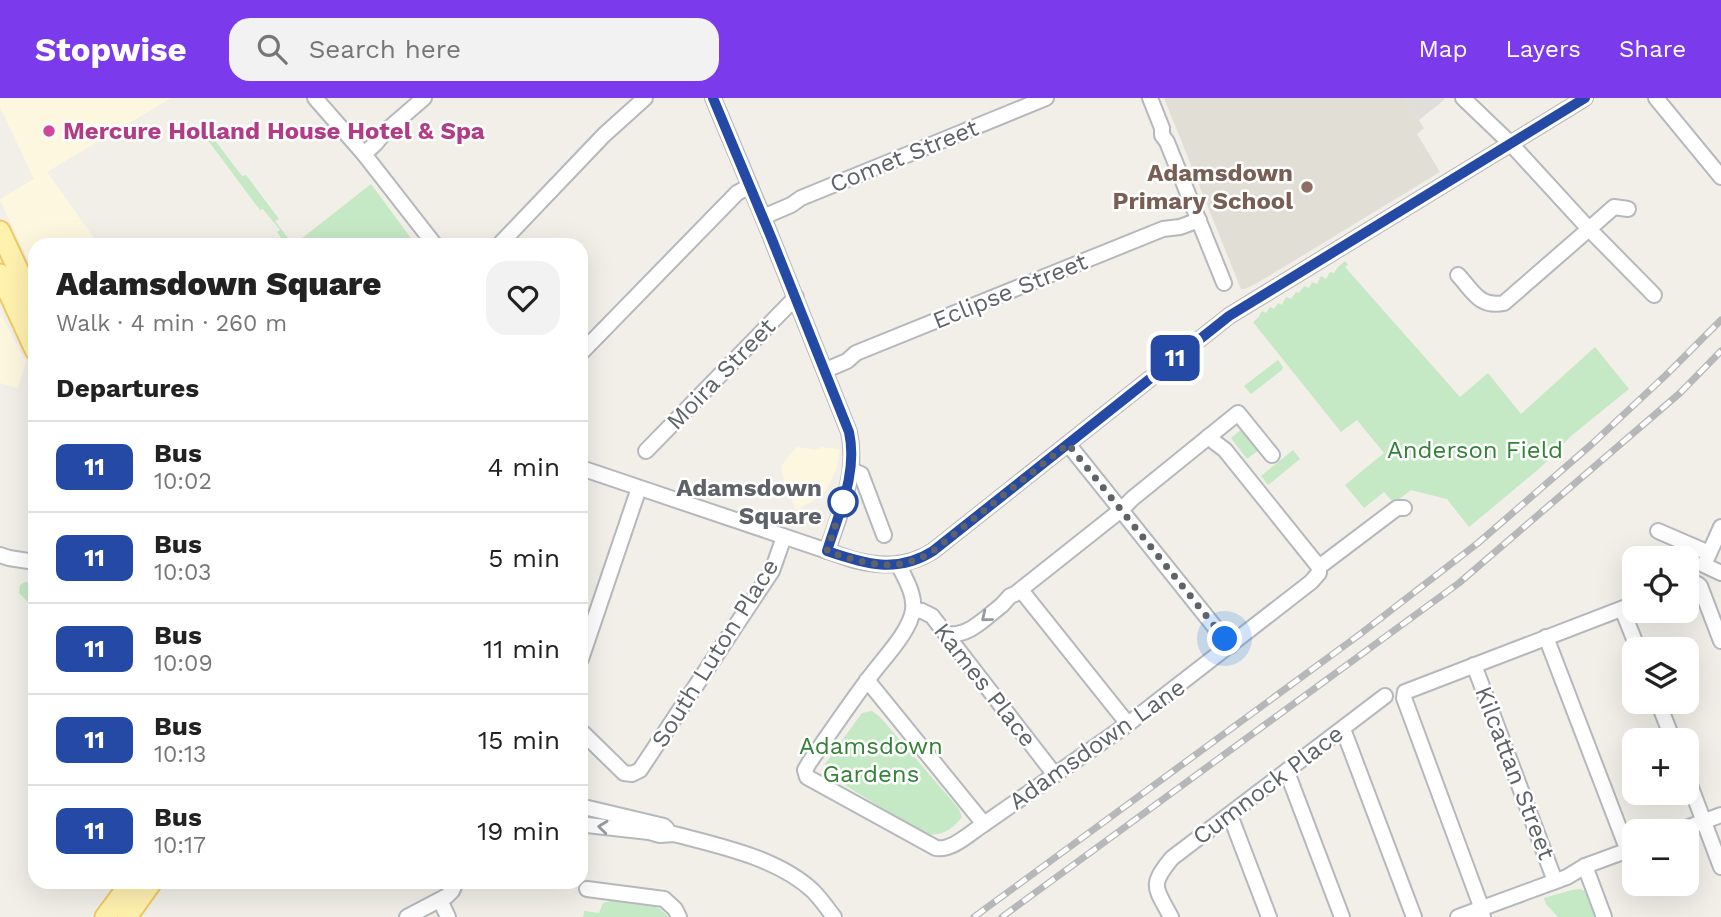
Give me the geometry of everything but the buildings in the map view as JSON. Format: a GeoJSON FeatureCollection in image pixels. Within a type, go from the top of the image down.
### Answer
{"type":"FeatureCollection","features":[{"type":"Feature","properties":{"kind":"main road"},"geometry":{"type":"LineString","coordinates":[[0,231],[28,291]]}},
{"type":"Feature","properties":{"kind":"main road"},"geometry":{"type":"LineString","coordinates":[[0,274],[28,335]]}},
{"type":"Feature","properties":{"kind":"main road"},"geometry":{"type":"LineString","coordinates":[[105,917],[126,889]]}},
{"type":"Feature","properties":{"kind":"main road"},"geometry":{"type":"LineString","coordinates":[[127,917],[147,889]]}},
{"type":"Feature","properties":{"kind":"street"},"geometry":{"type":"LineString","coordinates":[[315,98],[364,154],[430,238]]}},
{"type":"Feature","properties":{"kind":"street"},"geometry":{"type":"LineString","coordinates":[[364,154],[424,98]]}},
{"type":"Feature","properties":{"kind":"street"},"geometry":{"type":"LineString","coordinates":[[506,238],[604,135],[645,98]]}},
{"type":"Feature","properties":{"kind":"street"},"geometry":{"type":"LineString","coordinates":[[713,98],[849,432],[853,456],[851,470],[827,551]]}},
{"type":"Feature","properties":{"kind":"street","name":"Comet Street"},"geometry":{"type":"LineString","coordinates":[[763,217],[801,198],[1046,98]]}},
{"type":"Feature","properties":{"kind":"street"},"geometry":{"type":"LineString","coordinates":[[1150,98],[1162,128],[1162,135],[1223,283]]}},
{"type":"Feature","properties":{"kind":"street"},"geometry":{"type":"LineString","coordinates":[[1463,98],[1511,144],[1654,295]]}},
{"type":"Feature","properties":{"kind":"street"},"geometry":{"type":"LineString","coordinates":[[588,470],[867,563],[898,564],[918,560],[933,551],[1229,316],[1585,98]]}},
{"type":"Feature","properties":{"kind":"street"},"geometry":{"type":"LineString","coordinates":[[1656,98],[1721,177]]}},
{"type":"Feature","properties":{"kind":"street"},"geometry":{"type":"LineString","coordinates":[[588,346],[737,193],[750,186]]}},
{"type":"Feature","properties":{"kind":"street"},"geometry":{"type":"LineString","coordinates":[[1458,275],[1483,303],[1504,303],[1614,207],[1628,209]]}},
{"type":"Feature","properties":{"kind":"street","name":"Eclipse Street"},"geometry":{"type":"LineString","coordinates":[[825,370],[847,361],[856,353],[1163,229],[1180,227],[1199,220]]}},
{"type":"Feature","properties":{"kind":"street","name":"Moira Street"},"geometry":{"type":"LineString","coordinates":[[646,451],[796,298]]}},
{"type":"Feature","properties":{"kind":"street"},"geometry":{"type":"LineString","coordinates":[[946,634],[955,635],[972,629],[1238,413],[1272,455]]}},
{"type":"Feature","properties":{"kind":"street"},"geometry":{"type":"LineString","coordinates":[[1208,437],[1225,450],[1319,567]]}},
{"type":"Feature","properties":{"kind":"street"},"geometry":{"type":"LineString","coordinates":[[1068,444],[1230,646]]}},
{"type":"Feature","properties":{"kind":"street"},"geometry":{"type":"LineString","coordinates":[[851,470],[861,474],[884,535]]}},
{"type":"Feature","properties":{"kind":"street"},"geometry":{"type":"LineString","coordinates":[[588,638],[639,488]]}},
{"type":"Feature","properties":{"kind":"street","name":"Adamsdown Lane"},"geometry":{"type":"LineString","coordinates":[[984,824],[1128,724],[1311,582],[1319,573],[1319,567],[1397,508],[1404,508]]}},
{"type":"Feature","properties":{"kind":"street"},"geometry":{"type":"LineString","coordinates":[[1707,559],[1721,527]]}},
{"type":"Feature","properties":{"kind":"street"},"geometry":{"type":"LineString","coordinates":[[1658,531],[1707,559],[1721,573]]}},
{"type":"Feature","properties":{"kind":"street","name":"South Luton Place"},"geometry":{"type":"LineString","coordinates":[[588,738],[624,773],[632,774],[642,767],[772,570],[784,537]]}},
{"type":"Feature","properties":{"kind":"street"},"geometry":{"type":"LineString","coordinates":[[0,555],[28,561]]}},
{"type":"Feature","properties":{"kind":"street","name":"Kames Place"},"geometry":{"type":"LineString","coordinates":[[898,564],[908,584],[913,610],[932,616],[1055,775]]}},
{"type":"Feature","properties":{"kind":"street"},"geometry":{"type":"LineString","coordinates":[[1699,586],[1721,641]]}},
{"type":"Feature","properties":{"kind":"street"},"geometry":{"type":"LineString","coordinates":[[1021,590],[1128,724]]}},
{"type":"Feature","properties":{"kind":"street"},"geometry":{"type":"LineString","coordinates":[[1482,913],[1404,698],[1405,692],[1622,609]]}},
{"type":"Feature","properties":{"kind":"street"},"geometry":{"type":"LineString","coordinates":[[867,680],[984,824],[951,846],[936,848],[807,777],[806,770],[810,763],[867,680],[904,632],[913,610]]}},
{"type":"Feature","properties":{"kind":"street"},"geometry":{"type":"LineString","coordinates":[[1546,637],[1622,827]]}},
{"type":"Feature","properties":{"kind":"street","name":"Kilcattan Street"},"geometry":{"type":"LineString","coordinates":[[1474,665],[1555,881]]}},
{"type":"Feature","properties":{"kind":"street","name":"Cumnock Place"},"geometry":{"type":"LineString","coordinates":[[1171,917],[1156,889],[1157,879],[1172,858],[1385,696]]}},
{"type":"Feature","properties":{"kind":"street"},"geometry":{"type":"LineString","coordinates":[[1343,729],[1415,917]]}},
{"type":"Feature","properties":{"kind":"street"},"geometry":{"type":"LineString","coordinates":[[1287,772],[1342,917]]}},
{"type":"Feature","properties":{"kind":"street"},"geometry":{"type":"LineString","coordinates":[[1698,805],[1721,867]]}},
{"type":"Feature","properties":{"kind":"street"},"geometry":{"type":"LineString","coordinates":[[588,808],[664,826],[674,834]]}},
{"type":"Feature","properties":{"kind":"street"},"geometry":{"type":"LineString","coordinates":[[1230,814],[1269,917]]}},
{"type":"Feature","properties":{"kind":"street"},"geometry":{"type":"LineString","coordinates":[[1699,823],[1721,815]]}},
{"type":"Feature","properties":{"kind":"street"},"geometry":{"type":"LineString","coordinates":[[588,825],[660,835],[674,834],[771,863],[799,879],[814,892],[834,917]]}},
{"type":"Feature","properties":{"kind":"street"},"geometry":{"type":"LineString","coordinates":[[1458,917],[1482,913],[1567,877],[1585,866],[1622,852]]}},
{"type":"Feature","properties":{"kind":"street"},"geometry":{"type":"LineString","coordinates":[[1585,866],[1604,917]]}},
{"type":"Feature","properties":{"kind":"street"},"geometry":{"type":"LineString","coordinates":[[407,917],[440,900],[453,889]]}},
{"type":"Feature","properties":{"kind":"street"},"geometry":{"type":"LineString","coordinates":[[587,889],[664,899],[679,917]]}},
{"type":"Feature","properties":{"kind":"street"},"geometry":{"type":"LineString","coordinates":[[440,900],[448,917]]}},
{"type":"Feature","properties":{"kind":"shaded area"},"geometry":{"type":"Polygon","coordinates":[[[0,98],[171,98],[47,172],[94,238],[28,238],[28,260],[0,199],[34,179],[0,107],[0,98]]]}},
{"type":"Feature","properties":{"kind":"shaded area","name":"Adamsdown Primary School"},"geometry":{"type":"Polygon","coordinates":[[[1164,98],[1405,98],[1424,128],[1417,134],[1440,172],[1259,282],[1241,289],[1164,98]]]}},
{"type":"Feature","properties":{"kind":"shaded area"},"geometry":{"type":"Polygon","coordinates":[[[1405,98],[1443,98],[1445,99],[1419,120],[1405,98]]]}},
{"type":"Feature","properties":{"kind":"shaded area"},"geometry":{"type":"Polygon","coordinates":[[[0,313],[26,362],[18,388],[0,383],[0,313]]]}},
{"type":"Feature","properties":{"kind":"shaded area"},"geometry":{"type":"Polygon","coordinates":[[[796,447],[840,449],[837,468],[826,490],[813,501],[795,510],[788,487],[785,486],[781,466],[796,447]]]}},
{"type":"Feature","properties":{"kind":"green space"},"geometry":{"type":"Polygon","coordinates":[[[209,126],[210,134],[242,176],[246,175],[279,219],[275,221],[288,238],[281,238],[277,232],[280,230],[263,209],[260,210],[201,131],[209,126]]]}},
{"type":"Feature","properties":{"kind":"green space"},"geometry":{"type":"Polygon","coordinates":[[[371,184],[411,238],[302,238],[371,184]]]}},
{"type":"Feature","properties":{"kind":"green space","name":"Anderson Field"},"geometry":{"type":"Polygon","coordinates":[[[1345,261],[1348,265],[1345,267],[1460,397],[1488,373],[1521,414],[1595,347],[1629,389],[1571,436],[1541,467],[1469,527],[1447,499],[1411,490],[1394,503],[1384,492],[1364,508],[1345,485],[1384,453],[1357,420],[1341,432],[1253,322],[1262,311],[1266,313],[1270,307],[1274,309],[1278,303],[1282,305],[1286,297],[1291,299],[1304,286],[1309,288],[1312,282],[1317,284],[1321,276],[1326,279],[1330,272],[1334,273],[1345,261]]]}},
{"type":"Feature","properties":{"kind":"green space"},"geometry":{"type":"Polygon","coordinates":[[[1278,360],[1282,370],[1251,394],[1244,386],[1278,360]]]}},
{"type":"Feature","properties":{"kind":"green space"},"geometry":{"type":"Polygon","coordinates":[[[1243,428],[1260,449],[1247,459],[1231,438],[1243,428]]]}},
{"type":"Feature","properties":{"kind":"green space"},"geometry":{"type":"Polygon","coordinates":[[[1293,450],[1300,459],[1268,485],[1261,476],[1293,450]]]}},
{"type":"Feature","properties":{"kind":"green space"},"geometry":{"type":"Polygon","coordinates":[[[28,582],[28,602],[19,593],[20,585],[28,582]]]}},
{"type":"Feature","properties":{"kind":"green space","name":"Adamsdown Gardens"},"geometry":{"type":"Polygon","coordinates":[[[872,711],[959,809],[962,817],[954,826],[940,834],[923,833],[825,771],[825,764],[862,713],[872,711]]]}},
{"type":"Feature","properties":{"kind":"green space"},"geometry":{"type":"Polygon","coordinates":[[[1580,889],[1585,891],[1595,917],[1558,917],[1546,904],[1544,898],[1580,889]]]}},
{"type":"Feature","properties":{"kind":"green space"},"geometry":{"type":"Polygon","coordinates":[[[611,901],[655,907],[669,917],[583,917],[584,911],[599,913],[603,903],[611,901]]]}},
{"type":"Feature","properties":{"kind":"railway"},"geometry":{"type":"LineString","coordinates":[[974,917],[1359,635],[1478,543],[1592,444],[1721,320]]}},
{"type":"Feature","properties":{"kind":"railway"},"geometry":{"type":"LineString","coordinates":[[1002,917],[1459,583],[1680,393],[1721,351]]}},
{"type":"Feature","properties":{"kind":"bus line","name":"11"},"geometry":{"type":"LineString","coordinates":[[713,98],[825,370],[852,443],[851,470],[827,551],[867,563],[889,565],[908,563],[933,551],[1229,316],[1585,98]]}},
{"type":"Feature","properties":{"kind":"place","name":"Mercure Holland House Hotel & Spa"},"geometry":{"type":"Point","coordinates":[49,131]}},
{"type":"Feature","properties":{"kind":"place","name":"Adamsdown Primary School"},"geometry":{"type":"Point","coordinates":[1307,187]}},
{"type":"Feature","properties":{"kind":"place","name":"Adamsdown Square"},"geometry":{"type":"Point","coordinates":[843,502]}},
{"type":"Feature","properties":{"kind":"route"},"geometry":{"type":"LineString","coordinates":[[843,502],[827,551],[878,565],[908,563],[933,551],[1068,444],[1225,639]]}}]}
